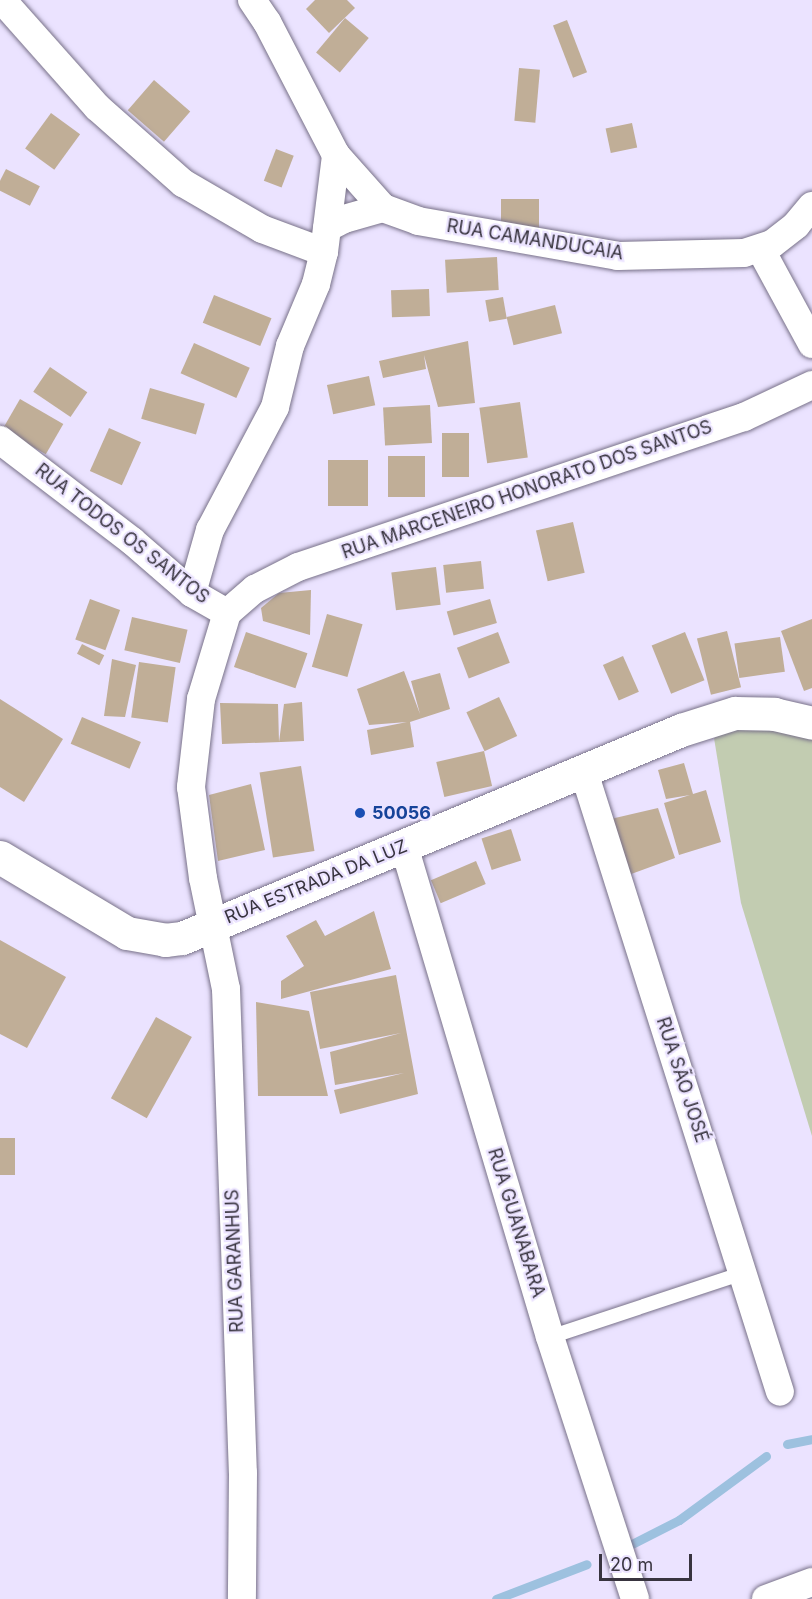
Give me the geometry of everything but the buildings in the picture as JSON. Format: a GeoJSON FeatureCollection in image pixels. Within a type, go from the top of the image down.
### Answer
{"type":"FeatureCollection","features":[{"type":"Feature","properties":{"kind":"main road","name":"RUA ESTRADA DA LUZ"},"geometry":{"type":"LineString","coordinates":[[0,857],[127,933],[173,939],[404,846],[583,769],[735,713],[774,714],[812,723]]}},
{"type":"Feature","properties":{"kind":"street"},"geometry":{"type":"LineString","coordinates":[[2,0],[97,107],[183,183],[253,224],[326,240]]}},
{"type":"Feature","properties":{"kind":"street"},"geometry":{"type":"LineString","coordinates":[[252,0],[336,155],[383,208],[344,219],[326,240]]}},
{"type":"Feature","properties":{"kind":"street"},"geometry":{"type":"LineString","coordinates":[[192,593],[210,530],[275,407],[290,346],[316,284],[326,240],[336,155]]}},
{"type":"Feature","properties":{"kind":"street"},"geometry":{"type":"LineString","coordinates":[[812,206],[796,225],[761,250],[812,344]]}},
{"type":"Feature","properties":{"kind":"street","name":"RUA CAMANDUCAIA"},"geometry":{"type":"LineString","coordinates":[[383,208],[418,221],[618,256],[761,250]]}},
{"type":"Feature","properties":{"kind":"street","name":"RUA MARCENEIRO HONORATO DOS SANTOS"},"geometry":{"type":"LineString","coordinates":[[235,605],[269,580],[298,567],[744,417],[812,385]]}},
{"type":"Feature","properties":{"kind":"street","name":"RUA TODOS OS SANTOS"},"geometry":{"type":"LineString","coordinates":[[0,440],[132,541],[192,593],[235,605]]}},
{"type":"Feature","properties":{"kind":"street","name":"RUA GARANHUS"},"geometry":{"type":"LineString","coordinates":[[235,605],[201,699],[191,777],[193,818],[226,989],[243,1473],[242,1599]]}},
{"type":"Feature","properties":{"kind":"street","name":"RUA SÃO JOSÉ"},"geometry":{"type":"LineString","coordinates":[[583,769],[780,1392]]}},
{"type":"Feature","properties":{"kind":"street","name":"RUA GUANABARA"},"geometry":{"type":"LineString","coordinates":[[404,846],[550,1337],[635,1599]]}},
{"type":"Feature","properties":{"kind":"street"},"geometry":{"type":"LineString","coordinates":[[766,1599],[812,1582]]}},
{"type":"Feature","properties":{"kind":"lane"},"geometry":{"type":"LineString","coordinates":[[550,1337],[744,1273]]}},
{"type":"Feature","properties":{"kind":"green space"},"geometry":{"type":"Polygon","coordinates":[[[758,717],[812,733],[812,1136],[741,903],[714,738],[758,717]]]}},
{"type":"Feature","properties":{"kind":"waterway"},"geometry":{"type":"LineString","coordinates":[[787,1444],[812,1439]]}},
{"type":"Feature","properties":{"kind":"waterway"},"geometry":{"type":"LineString","coordinates":[[622,1549],[679,1520],[766,1456]]}},
{"type":"Feature","properties":{"kind":"waterway"},"geometry":{"type":"LineString","coordinates":[[496,1599],[587,1564]]}},
{"type":"Feature","properties":{"kind":"place","name":"50056"},"geometry":{"type":"Point","coordinates":[360,813]}}]}
